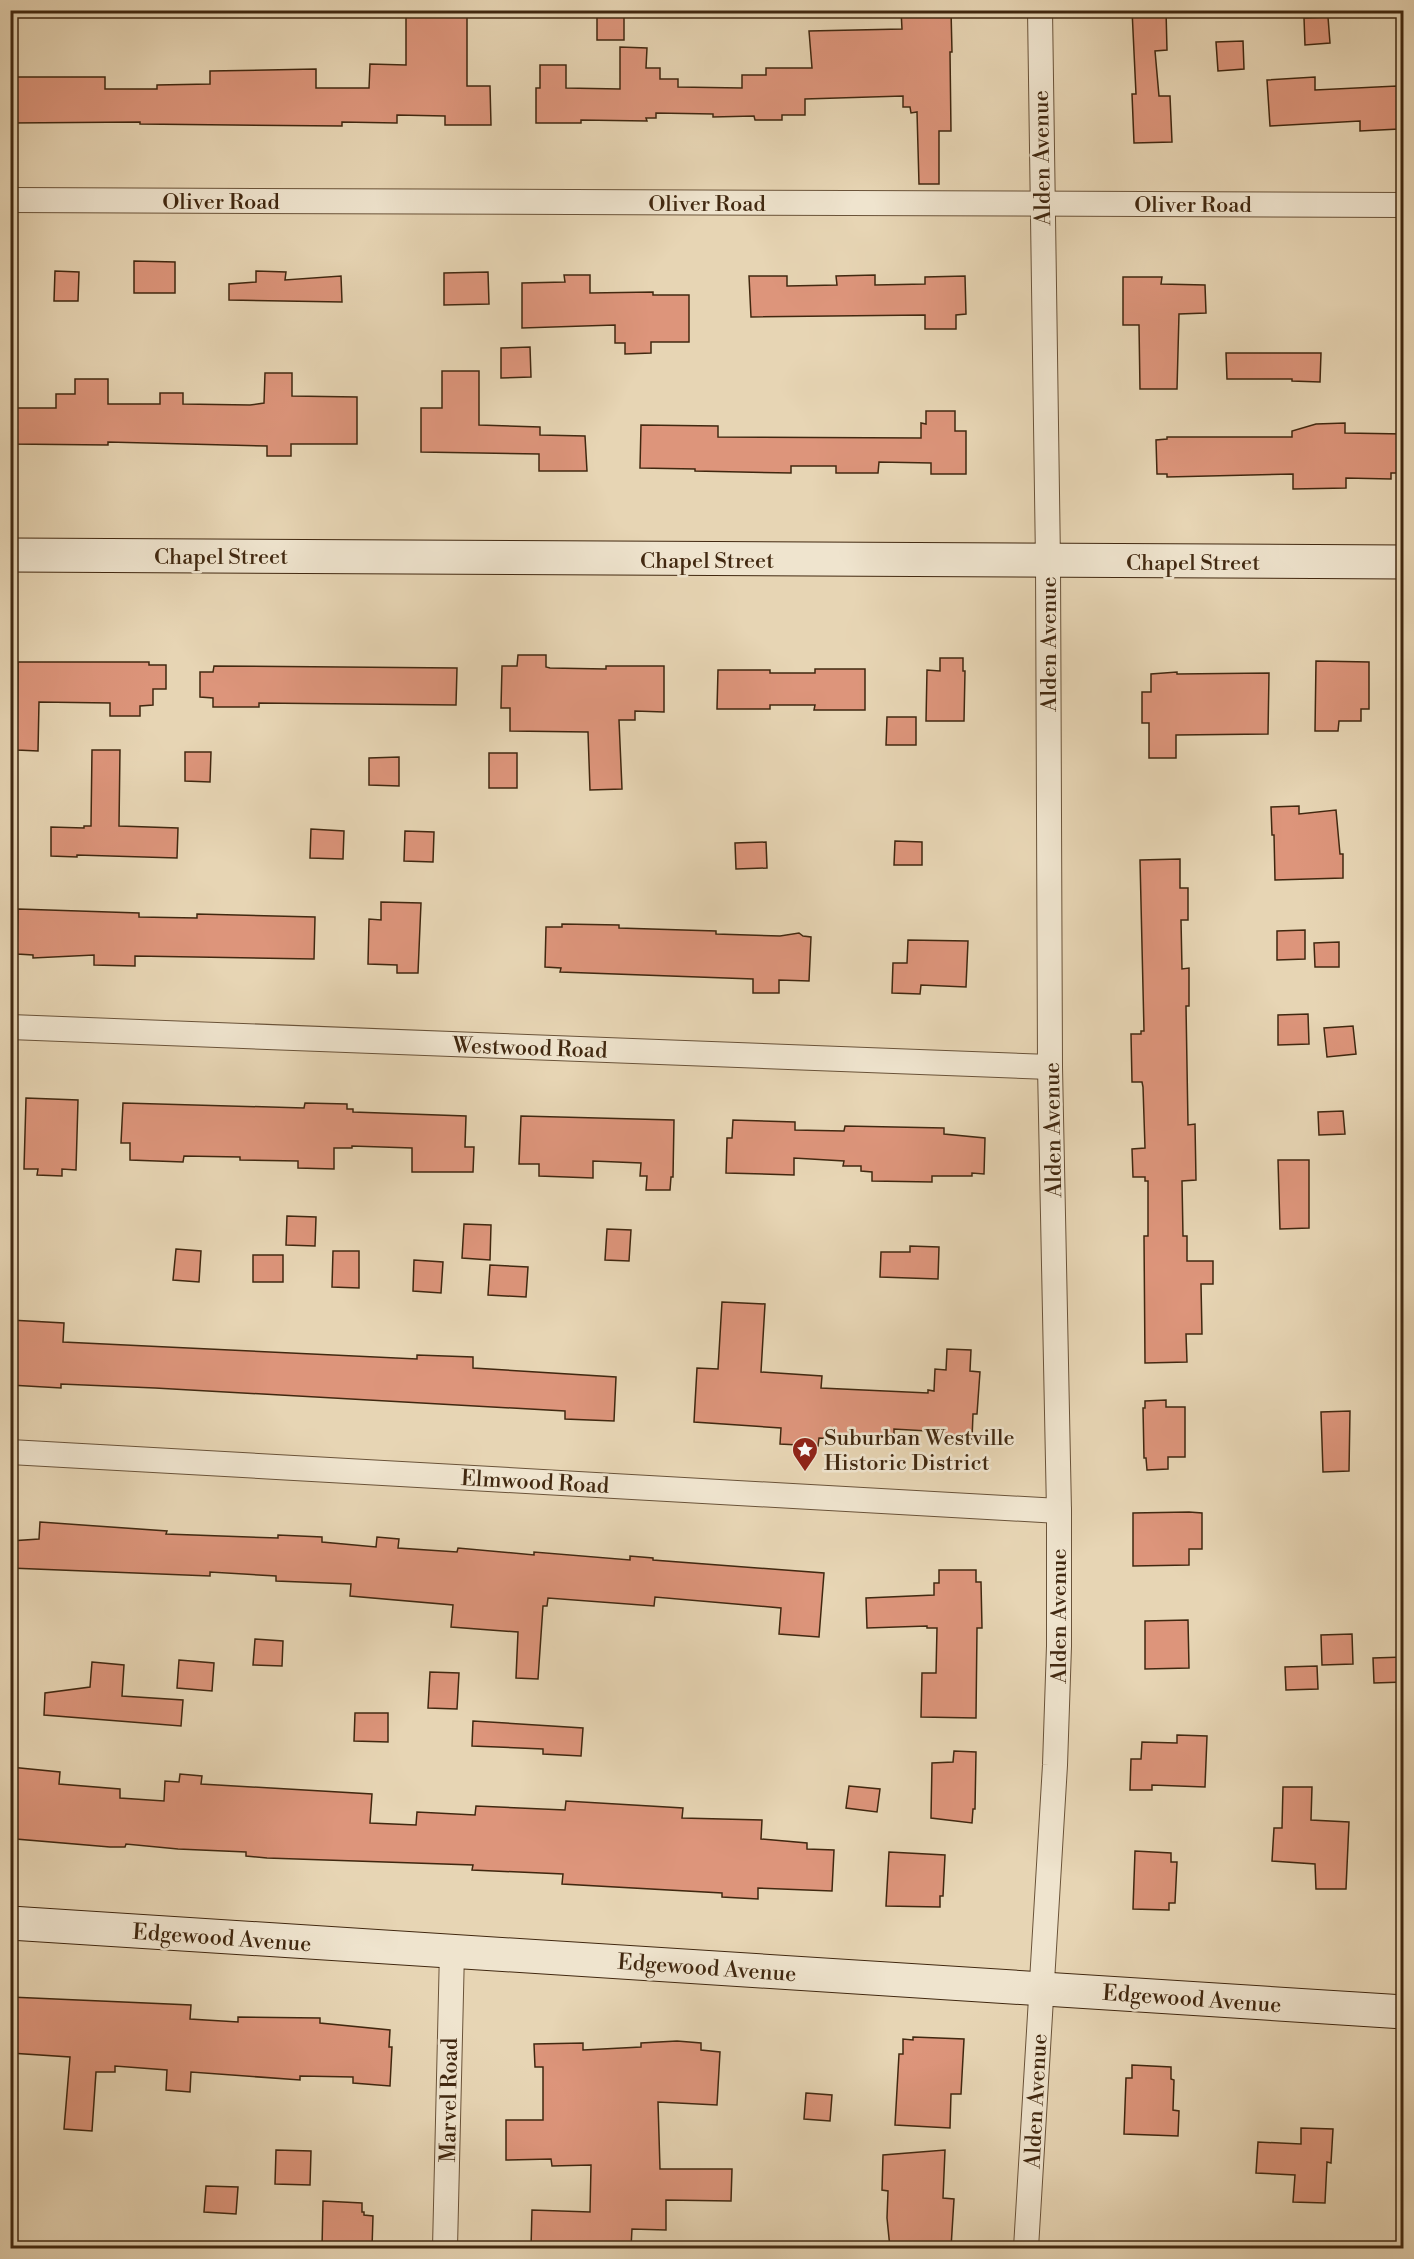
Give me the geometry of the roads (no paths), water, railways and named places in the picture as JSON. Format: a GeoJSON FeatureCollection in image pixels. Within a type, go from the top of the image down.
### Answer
{"type":"FeatureCollection","features":[{"type":"Feature","properties":{"kind":"street","name":"Alden Avenue"},"geometry":{"type":"LineString","coordinates":[[1026,2248],[1058,1695],[1059,1511],[1050,1067],[1048,562],[1041,205],[1040,10]]}},
{"type":"Feature","properties":{"kind":"street","name":"Oliver Road"},"geometry":{"type":"LineString","coordinates":[[10,200],[1404,205]]}},
{"type":"Feature","properties":{"kind":"street","name":"Chapel Street"},"geometry":{"type":"LineString","coordinates":[[10,555],[1404,562]]}},
{"type":"Feature","properties":{"kind":"street","name":"Westwood Road"},"geometry":{"type":"LineString","coordinates":[[10,1027],[1050,1067]]}},
{"type":"Feature","properties":{"kind":"street","name":"Elmwood Road"},"geometry":{"type":"LineString","coordinates":[[10,1452],[1059,1511]]}},
{"type":"Feature","properties":{"kind":"street","name":"Edgewood Avenue"},"geometry":{"type":"LineString","coordinates":[[10,1923],[1404,2012]]}},
{"type":"Feature","properties":{"kind":"street","name":"Marvel Road"},"geometry":{"type":"LineString","coordinates":[[445,2248],[452,1951]]}},
{"type":"Feature","properties":{"kind":"place","name":"Suburban Westville Historic District"},"geometry":{"type":"Point","coordinates":[805,1473]}}]}
